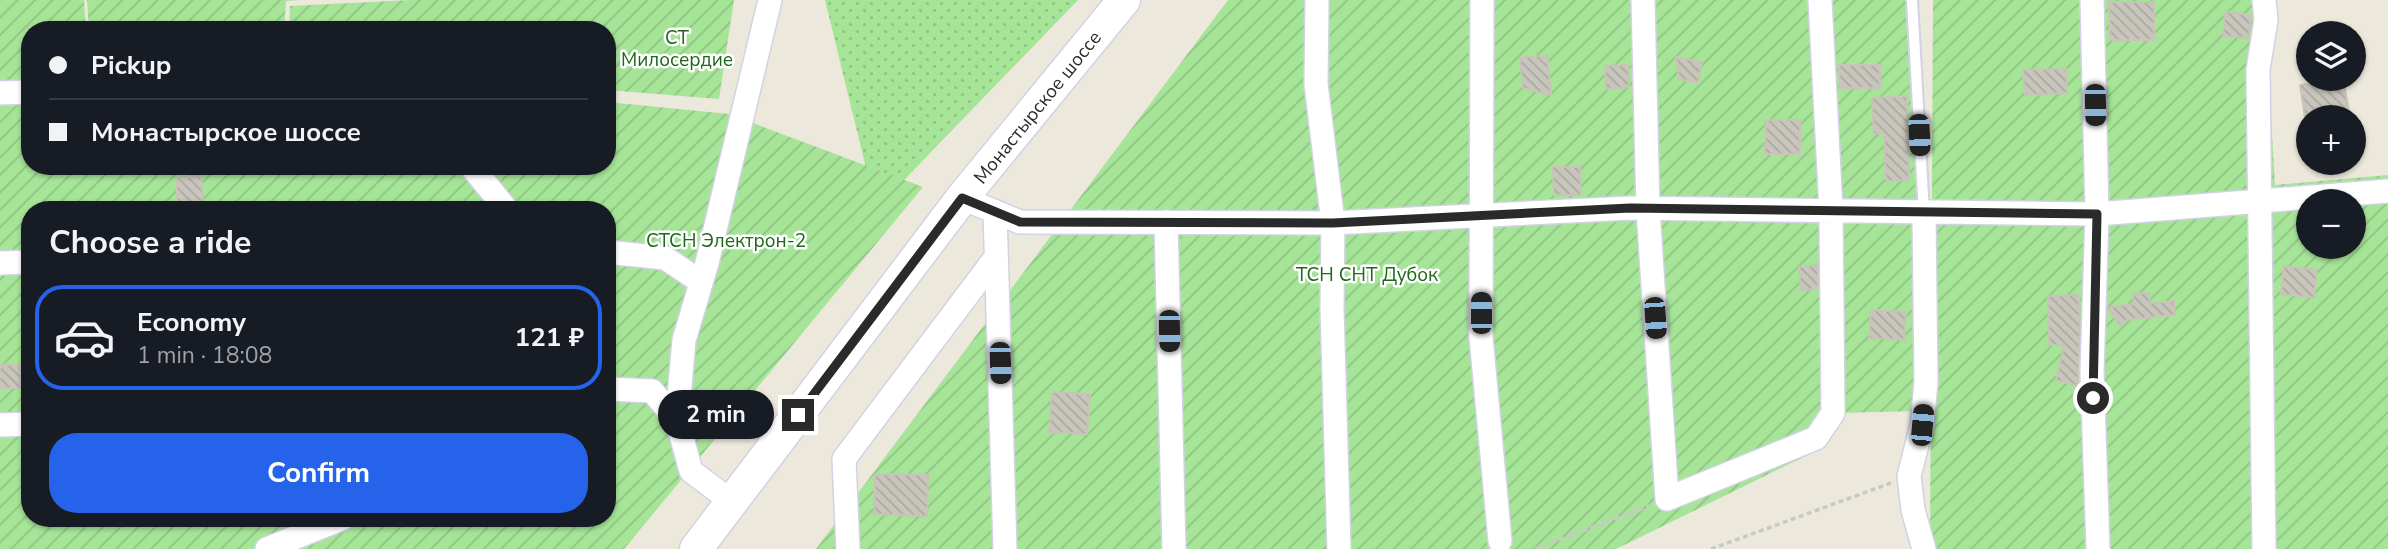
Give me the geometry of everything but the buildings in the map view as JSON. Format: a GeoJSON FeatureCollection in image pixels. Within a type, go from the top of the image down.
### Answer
{"type":"FeatureCollection","features":[{"type":"Feature","properties":{"kind":"main road","name":"Монастырское шоссе"},"geometry":{"type":"LineString","coordinates":[[696,549],[962,198],[1124,0]]}},
{"type":"Feature","properties":{"kind":"street"},"geometry":{"type":"LineString","coordinates":[[732,502],[691,471],[677,420],[684,340],[742,121],[769,0]]}},
{"type":"Feature","properties":{"kind":"street"},"geometry":{"type":"LineString","coordinates":[[1317,0],[1316,84],[1333,223],[1332,308],[1339,549]]}},
{"type":"Feature","properties":{"kind":"street"},"geometry":{"type":"LineString","coordinates":[[1482,0],[1481,337],[1500,541]]}},
{"type":"Feature","properties":{"kind":"street"},"geometry":{"type":"LineString","coordinates":[[1643,0],[1648,209],[1667,499],[1816,438],[1833,414],[1831,211],[1820,0]]}},
{"type":"Feature","properties":{"kind":"street"},"geometry":{"type":"LineString","coordinates":[[2092,0],[2097,214],[2092,372],[2098,549]]}},
{"type":"Feature","properties":{"kind":"street"},"geometry":{"type":"LineString","coordinates":[[2264,0],[2266,20],[2258,70],[2264,549]]}},
{"type":"Feature","properties":{"kind":"street"},"geometry":{"type":"LineString","coordinates":[[0,93],[21,92]]}},
{"type":"Feature","properties":{"kind":"street"},"geometry":{"type":"LineString","coordinates":[[478,175],[500,201]]}},
{"type":"Feature","properties":{"kind":"street"},"geometry":{"type":"LineString","coordinates":[[962,198],[1020,222],[1333,223],[1648,209],[2097,214],[2388,191]]}},
{"type":"Feature","properties":{"kind":"street"},"geometry":{"type":"LineString","coordinates":[[995,212],[1005,549]]}},
{"type":"Feature","properties":{"kind":"street"},"geometry":{"type":"LineString","coordinates":[[1924,213],[1926,382],[1922,425],[1909,477],[1913,510],[1924,549]]}},
{"type":"Feature","properties":{"kind":"street"},"geometry":{"type":"LineString","coordinates":[[1166,222],[1174,549]]}},
{"type":"Feature","properties":{"kind":"street"},"geometry":{"type":"LineString","coordinates":[[616,253],[665,258],[701,282]]}},
{"type":"Feature","properties":{"kind":"street"},"geometry":{"type":"LineString","coordinates":[[848,549],[844,459],[996,257]]}},
{"type":"Feature","properties":{"kind":"street"},"geometry":{"type":"LineString","coordinates":[[0,264],[21,263]]}},
{"type":"Feature","properties":{"kind":"street"},"geometry":{"type":"LineString","coordinates":[[616,389],[652,391],[677,420]]}},
{"type":"Feature","properties":{"kind":"street"},"geometry":{"type":"LineString","coordinates":[[0,425],[21,424]]}},
{"type":"Feature","properties":{"kind":"street"},"geometry":{"type":"LineString","coordinates":[[267,549],[321,527]]}},
{"type":"Feature","properties":{"kind":"lane"},"geometry":{"type":"LineString","coordinates":[[1912,0],[1924,213]]}},
{"type":"Feature","properties":{"kind":"path"},"geometry":{"type":"LineString","coordinates":[[1711,549],[1909,477]]}},
{"type":"Feature","properties":{"kind":"path"},"geometry":{"type":"LineString","coordinates":[[1535,549],[1667,499]]}},
{"type":"Feature","properties":{"kind":"green space"},"geometry":{"type":"Polygon","coordinates":[[[0,0],[84,0],[85,21],[21,21],[21,81],[0,82],[0,0]]]}},
{"type":"Feature","properties":{"kind":"green space"},"geometry":{"type":"Polygon","coordinates":[[[87,0],[299,0],[286,1],[285,21],[88,21],[87,0]]]}},
{"type":"Feature","properties":{"kind":"green space","name":"СТ Милосердие"},"geometry":{"type":"Polygon","coordinates":[[[411,0],[734,0],[719,99],[616,91],[616,21],[289,21],[290,6],[411,0]]]}},
{"type":"Feature","properties":{"kind":"green space"},"geometry":{"type":"Polygon","coordinates":[[[825,0],[1078,0],[876,209],[825,0]]]}},
{"type":"Feature","properties":{"kind":"green space","name":"ТСН СНТ Дубок"},"geometry":{"type":"Polygon","coordinates":[[[1228,0],[1915,0],[1919,411],[1839,413],[1820,449],[1616,549],[816,549],[1228,0]]]}},
{"type":"Feature","properties":{"kind":"green space"},"geometry":{"type":"Polygon","coordinates":[[[1933,0],[2264,0],[2275,185],[2388,175],[2388,549],[1930,549],[1933,0]]]}},
{"type":"Feature","properties":{"kind":"green space","name":"СТСН Электрон-2"},"geometry":{"type":"Polygon","coordinates":[[[21,84],[21,175],[616,175],[616,103],[729,114],[923,187],[624,549],[0,549],[0,85],[21,84]]]}},
{"type":"Feature","properties":{"kind":"route"},"geometry":{"type":"LineString","coordinates":[[798,415],[962,198],[1020,222],[1333,223],[1630,208],[2097,214],[2093,398]]}}]}
